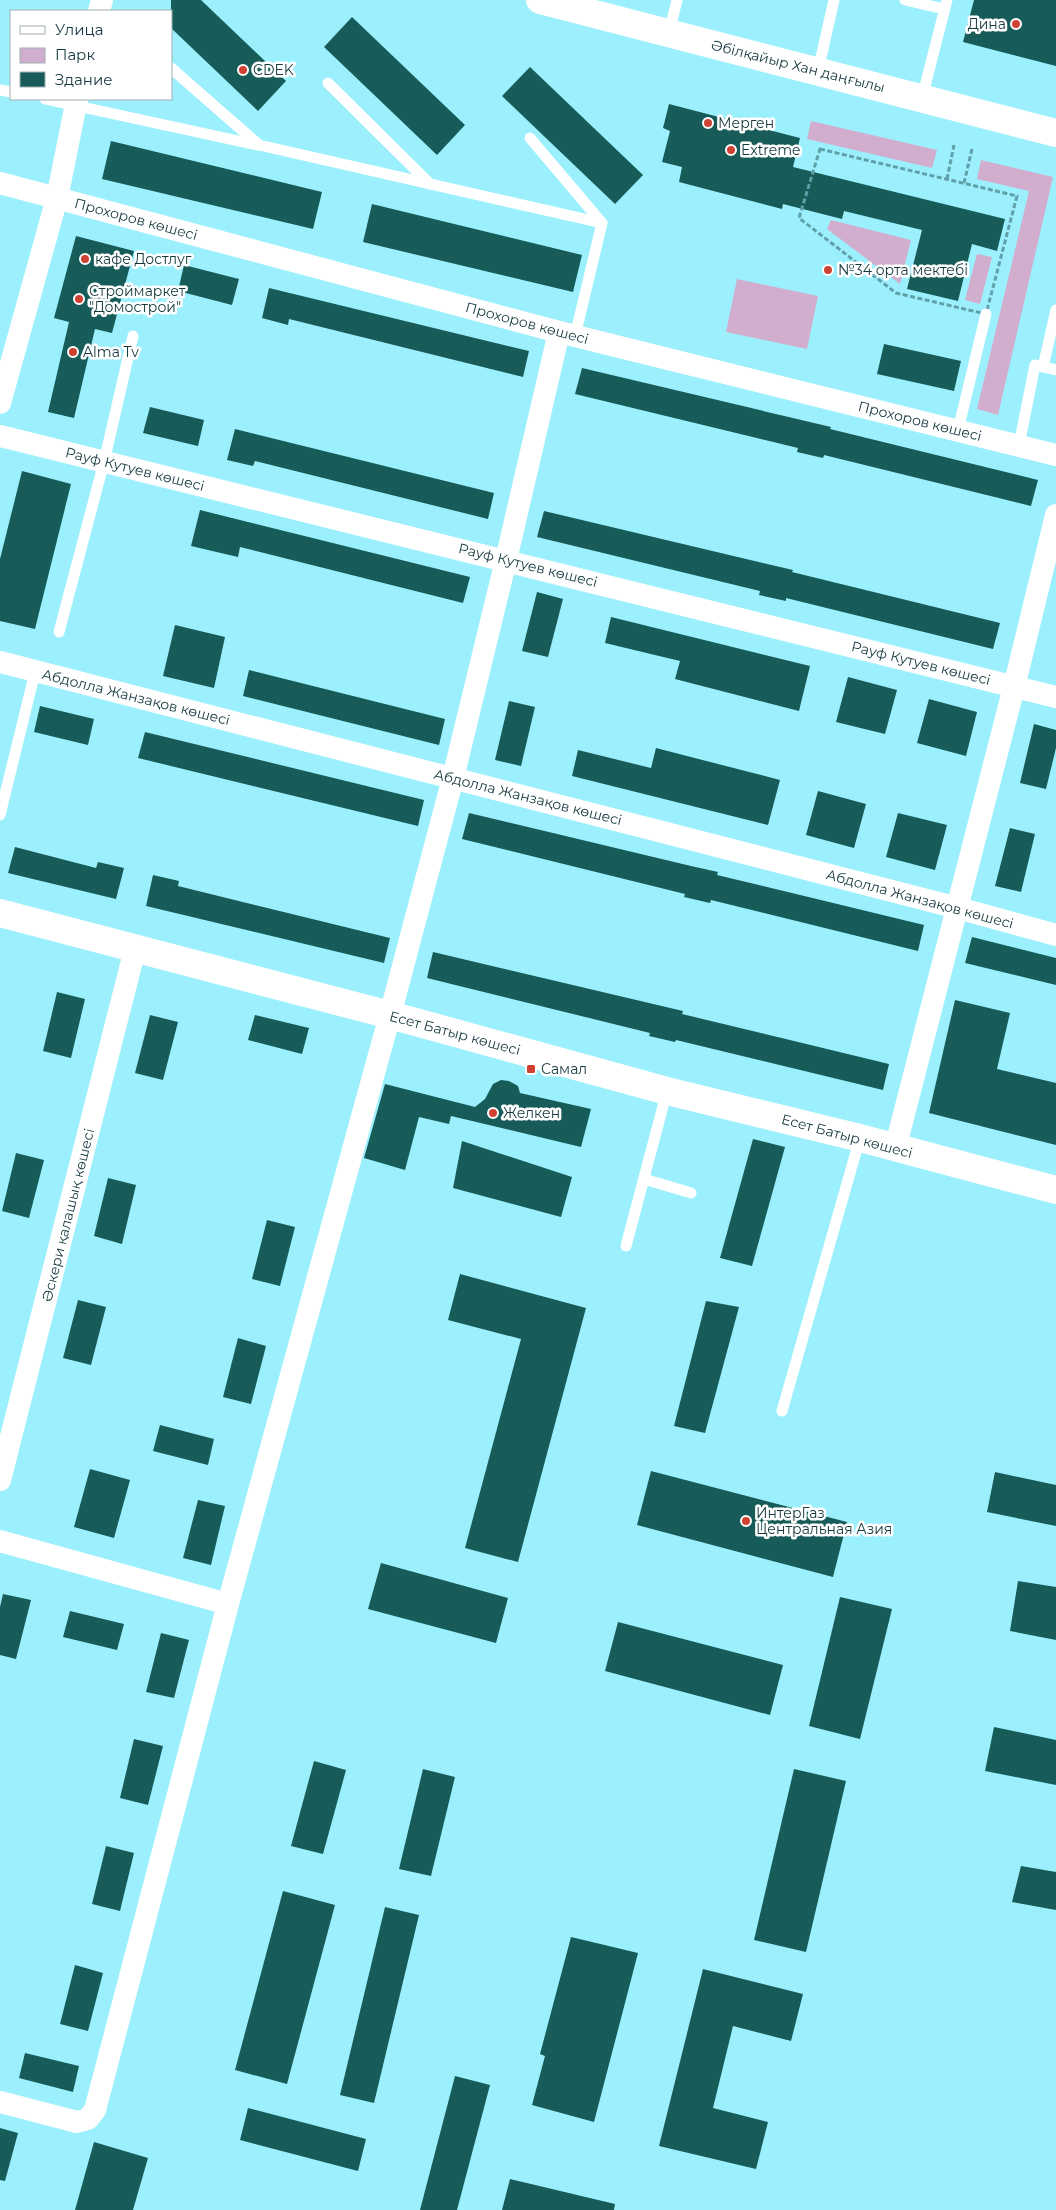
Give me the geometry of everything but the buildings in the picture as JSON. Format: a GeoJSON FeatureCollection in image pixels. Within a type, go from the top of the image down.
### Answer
{"type":"FeatureCollection","features":[{"type":"Feature","properties":{"kind":"street","name":"Әбілқайыр Хан даңғылы"},"geometry":{"type":"LineString","coordinates":[[540,0],[1056,133]]}},
{"type":"Feature","properties":{"kind":"street"},"geometry":{"type":"LineString","coordinates":[[0,403],[57,198],[76,102]]}},
{"type":"Feature","properties":{"kind":"street","name":"Прохоров көшесі"},"geometry":{"type":"LineString","coordinates":[[0,183],[567,334],[1056,455]]}},
{"type":"Feature","properties":{"kind":"street"},"geometry":{"type":"LineString","coordinates":[[0,2102],[77,2122],[88,2119],[95,2110],[228,1604],[390,1015],[453,778],[506,560],[567,334]]}},
{"type":"Feature","properties":{"kind":"street","name":"Рауф Кутуев көшесі"},"geometry":{"type":"LineString","coordinates":[[0,436],[1056,697]]}},
{"type":"Feature","properties":{"kind":"street"},"geometry":{"type":"LineString","coordinates":[[896,1149],[1056,516]]}},
{"type":"Feature","properties":{"kind":"street","name":"Абдолла Жанзақов көшесі"},"geometry":{"type":"LineString","coordinates":[[0,662],[958,908],[1056,936]]}},
{"type":"Feature","properties":{"kind":"street","name":"Есет Батыр көшесі"},"geometry":{"type":"LineString","coordinates":[[0,913],[390,1015],[667,1091],[860,1138],[1056,1190]]}},
{"type":"Feature","properties":{"kind":"street","name":"Әскери қалашық көшесі"},"geometry":{"type":"LineString","coordinates":[[0,1480],[135,948]]}},
{"type":"Feature","properties":{"kind":"street"},"geometry":{"type":"LineString","coordinates":[[0,1541],[228,1604]]}},
{"type":"Feature","properties":{"kind":"lane"},"geometry":{"type":"LineString","coordinates":[[670,33],[678,0]]}},
{"type":"Feature","properties":{"kind":"lane"},"geometry":{"type":"LineString","coordinates":[[818,72],[834,0]]}},
{"type":"Feature","properties":{"kind":"lane"},"geometry":{"type":"LineString","coordinates":[[905,0],[946,5],[922,98]]}},
{"type":"Feature","properties":{"kind":"lane"},"geometry":{"type":"LineString","coordinates":[[172,69],[259,146]]}},
{"type":"Feature","properties":{"kind":"lane"},"geometry":{"type":"LineString","coordinates":[[328,83],[430,184]]}},
{"type":"Feature","properties":{"kind":"lane"},"geometry":{"type":"LineString","coordinates":[[55,100],[76,102],[259,146],[602,223]]}},
{"type":"Feature","properties":{"kind":"lane"},"geometry":{"type":"LineString","coordinates":[[530,138],[602,223]]}},
{"type":"Feature","properties":{"kind":"lane"},"geometry":{"type":"LineString","coordinates":[[567,334],[602,223]]}},
{"type":"Feature","properties":{"kind":"lane"},"geometry":{"type":"LineString","coordinates":[[1043,367],[1056,310]]}},
{"type":"Feature","properties":{"kind":"lane"},"geometry":{"type":"LineString","coordinates":[[958,430],[986,314]]}},
{"type":"Feature","properties":{"kind":"lane"},"geometry":{"type":"LineString","coordinates":[[59,632],[104,462],[132,336]]}},
{"type":"Feature","properties":{"kind":"lane"},"geometry":{"type":"LineString","coordinates":[[1019,445],[1035,365],[1056,370]]}},
{"type":"Feature","properties":{"kind":"lane"},"geometry":{"type":"LineString","coordinates":[[0,815],[35,672]]}},
{"type":"Feature","properties":{"kind":"lane"},"geometry":{"type":"LineString","coordinates":[[626,1246],[667,1091]]}},
{"type":"Feature","properties":{"kind":"lane"},"geometry":{"type":"LineString","coordinates":[[782,1411],[860,1138]]}},
{"type":"Feature","properties":{"kind":"lane"},"geometry":{"type":"LineString","coordinates":[[644,1179],[691,1193]]}},
{"type":"Feature","properties":{"kind":"path"},"geometry":{"type":"LineString","coordinates":[[947,179],[954,145]]}},
{"type":"Feature","properties":{"kind":"path"},"geometry":{"type":"LineString","coordinates":[[820,148],[947,179],[1017,196],[986,314],[896,293],[799,218],[820,148]]}},
{"type":"Feature","properties":{"kind":"path"},"geometry":{"type":"LineString","coordinates":[[964,184],[972,149]]}},
{"type":"Feature","properties":{"kind":"green space"},"geometry":{"type":"Polygon","coordinates":[[[811,121],[937,150],[932,168],[807,139],[811,121]]]}},
{"type":"Feature","properties":{"kind":"green space"},"geometry":{"type":"Polygon","coordinates":[[[981,160],[1053,177],[998,415],[977,409],[1029,191],[977,179],[981,160]]]}},
{"type":"Feature","properties":{"kind":"green space"},"geometry":{"type":"Polygon","coordinates":[[[831,220],[911,240],[900,284],[827,229],[831,220]]]}},
{"type":"Feature","properties":{"kind":"green space"},"geometry":{"type":"Polygon","coordinates":[[[977,254],[992,257],[980,304],[965,300],[977,254]]]}},
{"type":"Feature","properties":{"kind":"green space"},"geometry":{"type":"Polygon","coordinates":[[[737,279],[818,296],[807,349],[726,332],[737,279]]]}},
{"type":"Feature","properties":{"kind":"place","name":"Дина"},"geometry":{"type":"Point","coordinates":[1016,24]}},
{"type":"Feature","properties":{"kind":"place","name":"CDEK"},"geometry":{"type":"Point","coordinates":[243,70]}},
{"type":"Feature","properties":{"kind":"place","name":"Мерген"},"geometry":{"type":"Point","coordinates":[708,123]}},
{"type":"Feature","properties":{"kind":"place","name":"Extreme"},"geometry":{"type":"Point","coordinates":[731,150]}},
{"type":"Feature","properties":{"kind":"place","name":"кафе Достлуг"},"geometry":{"type":"Point","coordinates":[85,259]}},
{"type":"Feature","properties":{"kind":"place","name":"№34 орта мектебі"},"geometry":{"type":"Point","coordinates":[828,270]}},
{"type":"Feature","properties":{"kind":"place","name":"Строймаркет \"Домострой\""},"geometry":{"type":"Point","coordinates":[79,299]}},
{"type":"Feature","properties":{"kind":"place","name":"Alma Tv"},"geometry":{"type":"Point","coordinates":[73,352]}},
{"type":"Feature","properties":{"kind":"place","name":"Самал"},"geometry":{"type":"Point","coordinates":[531,1069]}},
{"type":"Feature","properties":{"kind":"place","name":"Желкен"},"geometry":{"type":"Point","coordinates":[493,1113]}},
{"type":"Feature","properties":{"kind":"place","name":"ИнтерГаз Центральная Азия"},"geometry":{"type":"Point","coordinates":[746,1521]}}]}
